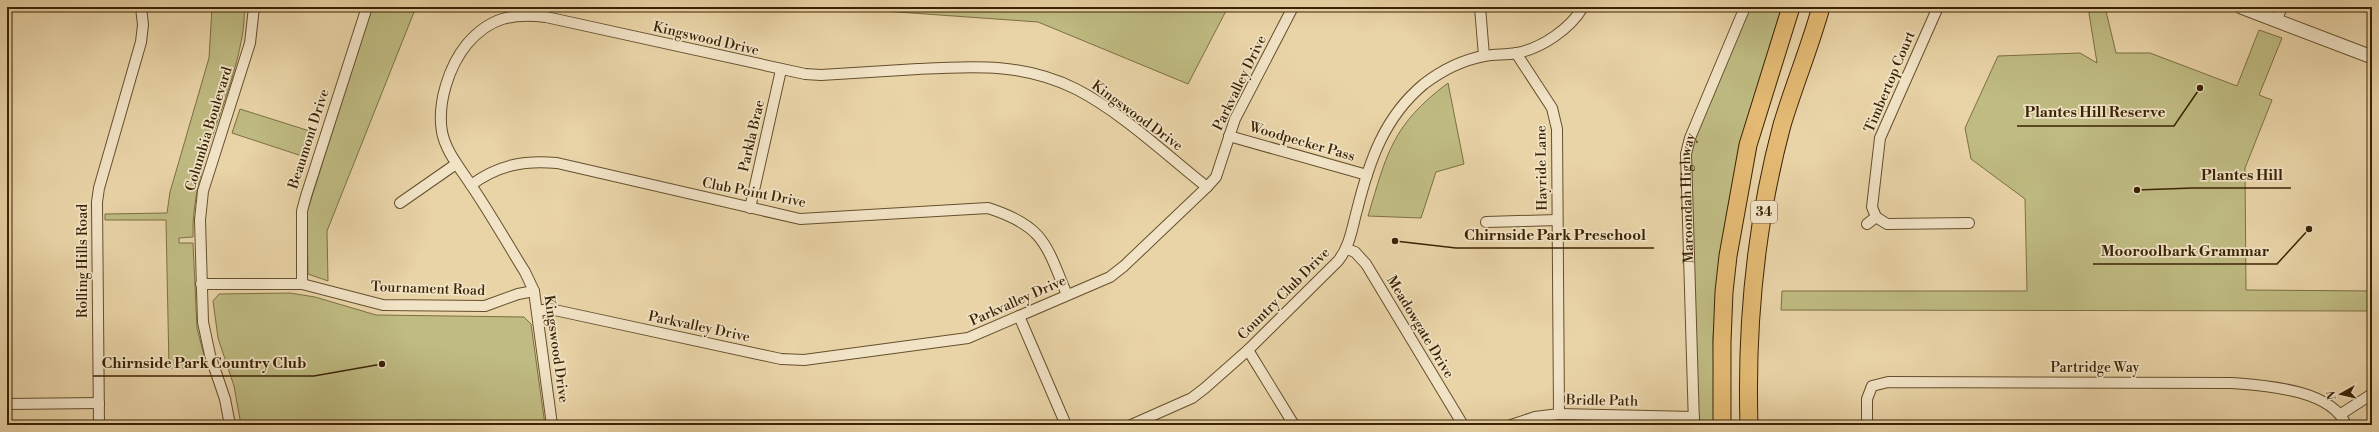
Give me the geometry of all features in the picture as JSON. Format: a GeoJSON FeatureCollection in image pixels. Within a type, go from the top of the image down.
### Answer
{"type":"FeatureCollection","features":[{"type":"Feature","properties":{"kind":"highway","name":"34"},"geometry":{"type":"LineString","coordinates":[[1722,425],[1722,342],[1724,292],[1728,256],[1748,145],[1791,7]]}},
{"type":"Feature","properties":{"kind":"highway","name":"34"},"geometry":{"type":"LineString","coordinates":[[1749,425],[1751,314],[1758,246],[1770,177],[1783,125],[1821,7]]}},
{"type":"Feature","properties":{"kind":"street","name":"Rolling Hills Road"},"geometry":{"type":"LineString","coordinates":[[99,425],[97,202],[99,188],[141,42],[141,7]]}},
{"type":"Feature","properties":{"kind":"street","name":"Columbia Boulevard"},"geometry":{"type":"LineString","coordinates":[[230,425],[225,399],[210,355],[203,322],[200,284],[200,230],[204,191],[250,43],[254,7]]}},
{"type":"Feature","properties":{"kind":"street","name":"Beaumont Drive"},"geometry":{"type":"LineString","coordinates":[[302,284],[302,211],[367,7]]}},
{"type":"Feature","properties":{"kind":"street","name":"Parkvalley Drive"},"geometry":{"type":"LineString","coordinates":[[537,311],[550,309],[792,360],[955,341],[984,333],[1110,276],[1124,266],[1207,187],[1216,177],[1235,119],[1293,7]]}},
{"type":"Feature","properties":{"kind":"street"},"geometry":{"type":"LineString","coordinates":[[1480,7],[1484,56]]}},
{"type":"Feature","properties":{"kind":"street","name":"Country Club Drive"},"geometry":{"type":"LineString","coordinates":[[1131,425],[1192,398],[1248,350],[1328,272],[1347,248],[1367,175],[1384,131],[1413,94],[1439,74],[1452,67],[1484,56],[1530,50],[1549,40],[1570,23],[1583,7]]}},
{"type":"Feature","properties":{"kind":"street","name":"Maroondah Highway"},"geometry":{"type":"LineString","coordinates":[[1694,421],[1686,154],[1690,138],[1745,7]]}},
{"type":"Feature","properties":{"kind":"street","name":"Timbertop Court"},"geometry":{"type":"LineString","coordinates":[[1876,217],[1872,212],[1872,200],[1880,138],[1938,7]]}},
{"type":"Feature","properties":{"kind":"street"},"geometry":{"type":"LineString","coordinates":[[2242,7],[2372,57]]}},
{"type":"Feature","properties":{"kind":"street"},"geometry":{"type":"LineString","coordinates":[[2276,21],[2282,7]]}},
{"type":"Feature","properties":{"kind":"street","name":"Kingswood Drive"},"geometry":{"type":"LineString","coordinates":[[552,425],[534,291],[525,272],[471,185],[456,164],[442,132],[441,116],[443,97],[449,79],[464,48],[472,38],[495,21],[515,11],[781,70],[821,75],[979,65],[1036,74],[1076,89],[1110,111],[1207,187]]}},
{"type":"Feature","properties":{"kind":"street","name":"Hayride Lane"},"geometry":{"type":"LineString","coordinates":[[1516,53],[1547,98],[1555,118],[1558,220],[1559,414]]}},
{"type":"Feature","properties":{"kind":"street","name":"Parkla Brae"},"geometry":{"type":"LineString","coordinates":[[750,208],[781,70]]}},
{"type":"Feature","properties":{"kind":"street","name":"Woodpecker Pass"},"geometry":{"type":"LineString","coordinates":[[1229,136],[1367,175]]}},
{"type":"Feature","properties":{"kind":"street","name":"Club Point Drive"},"geometry":{"type":"LineString","coordinates":[[471,185],[493,171],[512,164],[536,161],[565,165],[800,219],[988,208],[1014,216],[1035,230],[1050,254],[1067,295]]}},
{"type":"Feature","properties":{"kind":"street"},"geometry":{"type":"LineString","coordinates":[[400,203],[456,164]]}},
{"type":"Feature","properties":{"kind":"street"},"geometry":{"type":"LineString","coordinates":[[1867,224],[1876,217],[1882,222],[1892,225],[1969,224]]}},
{"type":"Feature","properties":{"kind":"street"},"geometry":{"type":"LineString","coordinates":[[1486,222],[1558,220]]}},
{"type":"Feature","properties":{"kind":"street","name":"Meadowgate Drive"},"geometry":{"type":"LineString","coordinates":[[1347,248],[1355,252],[1366,264],[1462,425]]}},
{"type":"Feature","properties":{"kind":"street","name":"Tournament Road"},"geometry":{"type":"LineString","coordinates":[[200,284],[302,284],[383,305],[485,306],[518,294],[534,291]]}},
{"type":"Feature","properties":{"kind":"street"},"geometry":{"type":"LineString","coordinates":[[1019,316],[1066,425]]}},
{"type":"Feature","properties":{"kind":"street"},"geometry":{"type":"LineString","coordinates":[[1248,350],[1294,425]]}},
{"type":"Feature","properties":{"kind":"street","name":"Partridge Way"},"geometry":{"type":"LineString","coordinates":[[1867,425],[1868,400],[1872,386],[1888,382],[2232,383],[2281,389],[2320,399],[2331,405],[2341,414],[2346,425]]}},
{"type":"Feature","properties":{"kind":"street"},"geometry":{"type":"LineString","coordinates":[[2341,414],[2372,394]]}},
{"type":"Feature","properties":{"kind":"street"},"geometry":{"type":"LineString","coordinates":[[7,404],[98,403]]}},
{"type":"Feature","properties":{"kind":"street","name":"Bridle Path"},"geometry":{"type":"LineString","coordinates":[[1511,425],[1535,417],[1559,414],[1694,421]]}},
{"type":"Feature","properties":{"kind":"shaded area"},"geometry":{"type":"Polygon","coordinates":[[[212,7],[245,7],[243,33],[236,63],[204,161],[198,186],[194,211],[193,237],[179,238],[179,243],[193,243],[197,328],[206,363],[203,364],[204,368],[169,368],[166,220],[105,220],[105,214],[167,213],[170,192],[209,58],[212,7]]]}},
{"type":"Feature","properties":{"kind":"shaded area"},"geometry":{"type":"Polygon","coordinates":[[[372,7],[416,7],[327,231],[328,281],[308,274],[307,212],[372,7]]]}},
{"type":"Feature","properties":{"kind":"shaded area"},"geometry":{"type":"Polygon","coordinates":[[[827,7],[1228,7],[1188,84],[1038,22],[827,7]]]}},
{"type":"Feature","properties":{"kind":"shaded area"},"geometry":{"type":"Polygon","coordinates":[[[1750,7],[1782,7],[1718,281],[1713,337],[1715,425],[1698,425],[1690,162],[1693,143],[1750,7]]]}},
{"type":"Feature","properties":{"kind":"shaded area"},"geometry":{"type":"Polygon","coordinates":[[[2088,7],[2105,7],[2116,53],[2150,53],[2237,86],[2259,30],[2282,38],[2259,95],[2272,100],[2245,168],[2246,290],[2372,291],[2372,311],[1781,310],[1782,291],[2027,291],[2025,199],[1971,159],[1965,128],[1998,56],[2080,53],[2097,63],[2088,7]]]}},
{"type":"Feature","properties":{"kind":"shaded area"},"geometry":{"type":"Polygon","coordinates":[[[1448,83],[1464,164],[1436,172],[1421,218],[1368,216],[1387,157],[1403,127],[1429,98],[1448,83]]]}},
{"type":"Feature","properties":{"kind":"shaded area"},"geometry":{"type":"Polygon","coordinates":[[[240,109],[316,133],[308,158],[232,133],[240,109]]]}},
{"type":"Feature","properties":{"kind":"shaded area"},"geometry":{"type":"Polygon","coordinates":[[[290,293],[315,297],[376,315],[524,317],[531,324],[545,425],[241,425],[234,386],[218,338],[213,301],[219,294],[290,293]]]}},
{"type":"Feature","properties":{"kind":"place","name":"Plantes Hill Reserve"},"geometry":{"type":"Point","coordinates":[2200,88]}},
{"type":"Feature","properties":{"kind":"place","name":"Plantes Hill"},"geometry":{"type":"Point","coordinates":[2137,190]}},
{"type":"Feature","properties":{"kind":"place","name":"Mooroolbark Grammar"},"geometry":{"type":"Point","coordinates":[2309,229]}},
{"type":"Feature","properties":{"kind":"place","name":"Chirnside Park Preschool"},"geometry":{"type":"Point","coordinates":[1395,241]}},
{"type":"Feature","properties":{"kind":"place","name":"Chirnside Park Country Club"},"geometry":{"type":"Point","coordinates":[382,364]}}]}
